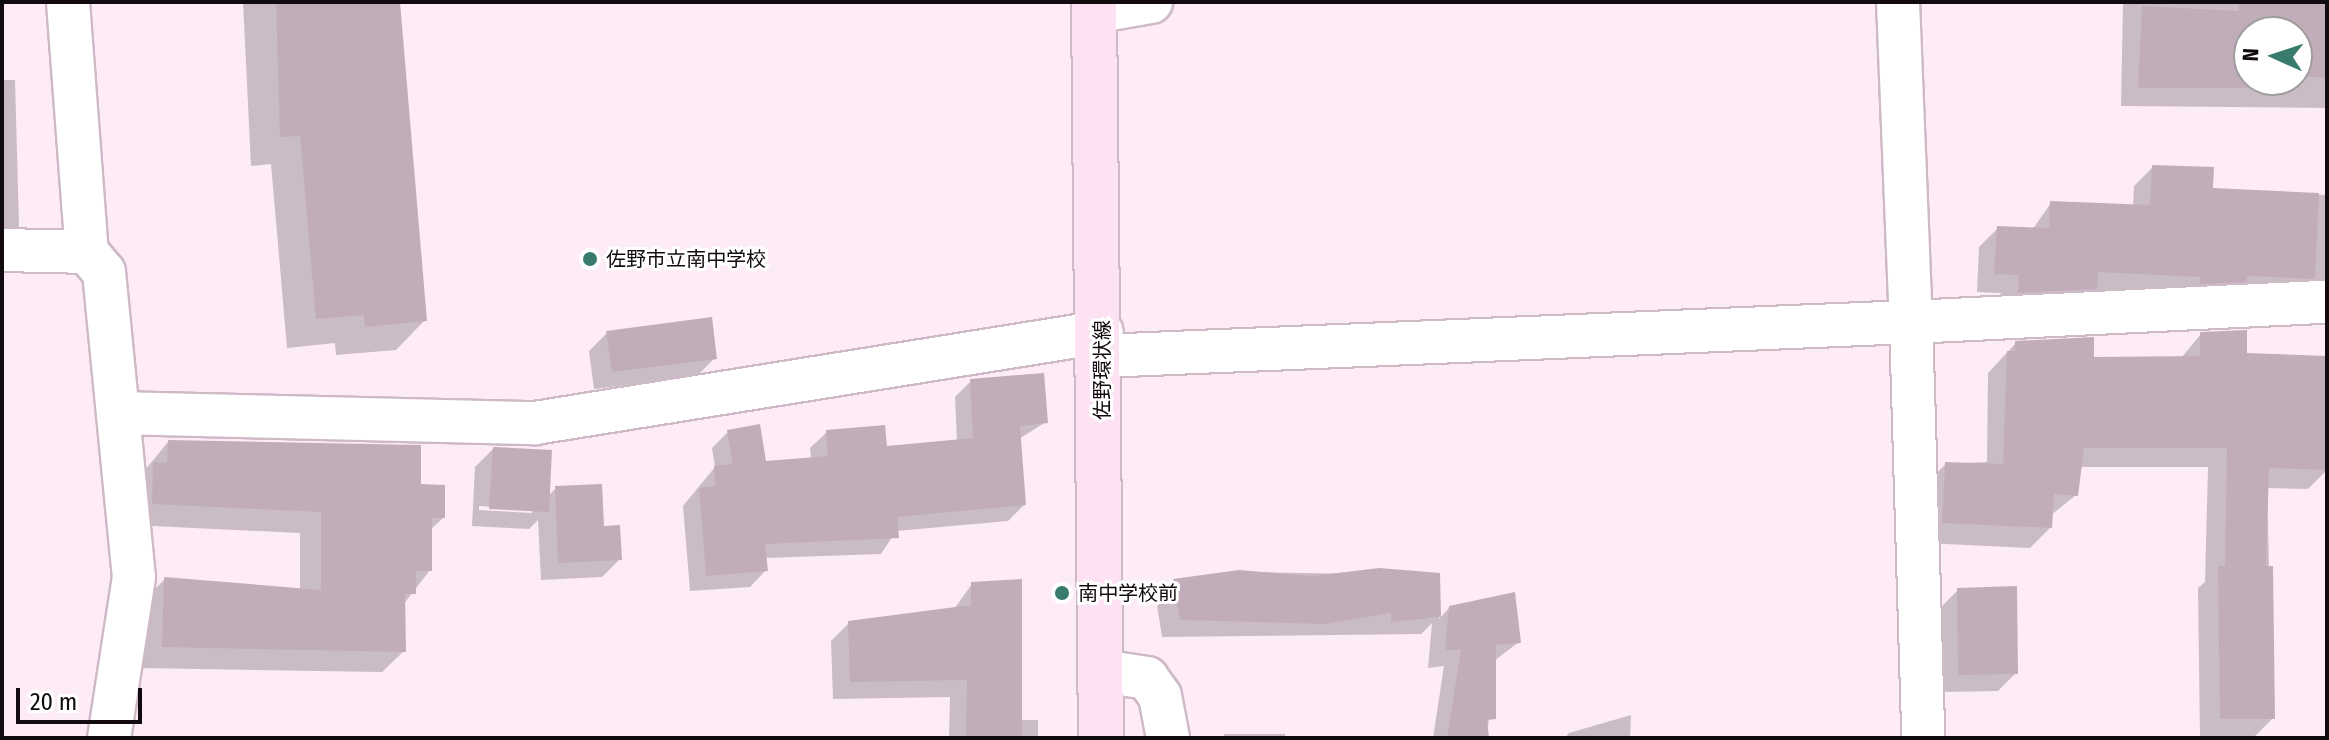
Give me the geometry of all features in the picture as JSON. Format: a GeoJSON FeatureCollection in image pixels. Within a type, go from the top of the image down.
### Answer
{"type":"FeatureCollection","features":[{"type":"Feature","properties":{"kind":"main road","name":"佐野環状線"},"geometry":{"type":"LineString","coordinates":[[1094,7],[1102,344],[1101,738]]}},
{"type":"Feature","properties":{"kind":"street"},"geometry":{"type":"LineString","coordinates":[[68,2],[87,252],[104,272],[134,577],[109,738]]}},
{"type":"Feature","properties":{"kind":"street"},"geometry":{"type":"LineString","coordinates":[[1094,7],[1151,2]]}},
{"type":"Feature","properties":{"kind":"street"},"geometry":{"type":"LineString","coordinates":[[1898,2],[1923,738]]}},
{"type":"Feature","properties":{"kind":"street"},"geometry":{"type":"LineString","coordinates":[[2,250],[87,252]]}},
{"type":"Feature","properties":{"kind":"street"},"geometry":{"type":"LineString","coordinates":[[118,413],[535,423],[1102,344],[1911,322],[2327,302]]}},
{"type":"Feature","properties":{"kind":"street"},"geometry":{"type":"LineString","coordinates":[[1101,671],[1147,678],[1160,696],[1168,738]]}},
{"type":"Feature","properties":{"kind":"building"},"geometry":{"type":"Polygon","coordinates":[[[276,2],[400,2],[427,321],[365,327],[364,315],[316,319],[300,136],[280,137],[276,2]]]}},
{"type":"Feature","properties":{"kind":"building"},"geometry":{"type":"Polygon","coordinates":[[[2239,2],[2327,2],[2327,78],[2313,77],[2313,16],[2233,16],[2233,88],[2138,88],[2142,6],[2239,11],[2239,2]]]}},
{"type":"Feature","properties":{"kind":"building"},"geometry":{"type":"Polygon","coordinates":[[[2152,165],[2214,167],[2213,188],[2319,193],[2315,279],[2247,276],[2247,282],[2200,284],[2200,277],[2098,272],[2097,289],[2018,293],[2019,275],[1994,274],[1997,226],[2049,228],[2050,201],[2150,205],[2152,165]]]}},
{"type":"Feature","properties":{"kind":"building"},"geometry":{"type":"Polygon","coordinates":[[[712,317],[717,359],[612,372],[606,331],[712,317]]]}},
{"type":"Feature","properties":{"kind":"building"},"geometry":{"type":"Polygon","coordinates":[[[2247,330],[2247,353],[2327,356],[2327,470],[2269,468],[2266,566],[2273,566],[2275,719],[2220,719],[2218,566],[2225,566],[2227,448],[2084,448],[2078,496],[2054,494],[2052,528],[1942,523],[1945,462],[2003,464],[2007,351],[2015,351],[2015,341],[2094,337],[2094,357],[2200,356],[2200,332],[2247,330]]]}},
{"type":"Feature","properties":{"kind":"building"},"geometry":{"type":"Polygon","coordinates":[[[1044,373],[1048,423],[1020,426],[1026,505],[897,517],[899,538],[765,544],[768,571],[706,576],[699,488],[715,486],[714,466],[733,464],[727,430],[760,424],[766,461],[828,456],[826,430],[885,425],[887,446],[973,438],[970,379],[1044,373]]]}},
{"type":"Feature","properties":{"kind":"building"},"geometry":{"type":"Polygon","coordinates":[[[168,440],[421,445],[421,484],[445,485],[445,518],[432,518],[432,571],[416,571],[416,594],[405,594],[406,652],[162,647],[164,577],[321,590],[321,512],[152,504],[153,462],[167,463],[168,440]]]}},
{"type":"Feature","properties":{"kind":"building"},"geometry":{"type":"Polygon","coordinates":[[[493,447],[552,450],[549,512],[489,509],[493,447]]]}},
{"type":"Feature","properties":{"kind":"building"},"geometry":{"type":"Polygon","coordinates":[[[602,484],[604,526],[620,525],[622,560],[558,563],[555,486],[602,484]]]}},
{"type":"Feature","properties":{"kind":"building"},"geometry":{"type":"Polygon","coordinates":[[[1379,568],[1440,573],[1441,617],[1391,622],[1391,613],[1325,624],[1180,620],[1173,579],[1239,570],[1313,576],[1379,568]]]}},
{"type":"Feature","properties":{"kind":"building"},"geometry":{"type":"Polygon","coordinates":[[[1022,579],[1022,738],[966,738],[967,680],[850,682],[848,621],[971,605],[971,582],[1022,579]]]}},
{"type":"Feature","properties":{"kind":"building"},"geometry":{"type":"Polygon","coordinates":[[[2017,586],[2018,674],[1958,675],[1957,588],[2017,586]]]}},
{"type":"Feature","properties":{"kind":"building"},"geometry":{"type":"Polygon","coordinates":[[[1515,592],[1521,643],[1496,645],[1496,719],[1487,720],[1489,738],[1447,738],[1461,649],[1445,651],[1449,606],[1515,592]]]}},
{"type":"Feature","properties":{"kind":"place","name":"佐野市立南中学校"},"geometry":{"type":"Point","coordinates":[590,259]}},
{"type":"Feature","properties":{"kind":"place","name":"南中学校前"},"geometry":{"type":"Point","coordinates":[1062,593]}}]}
